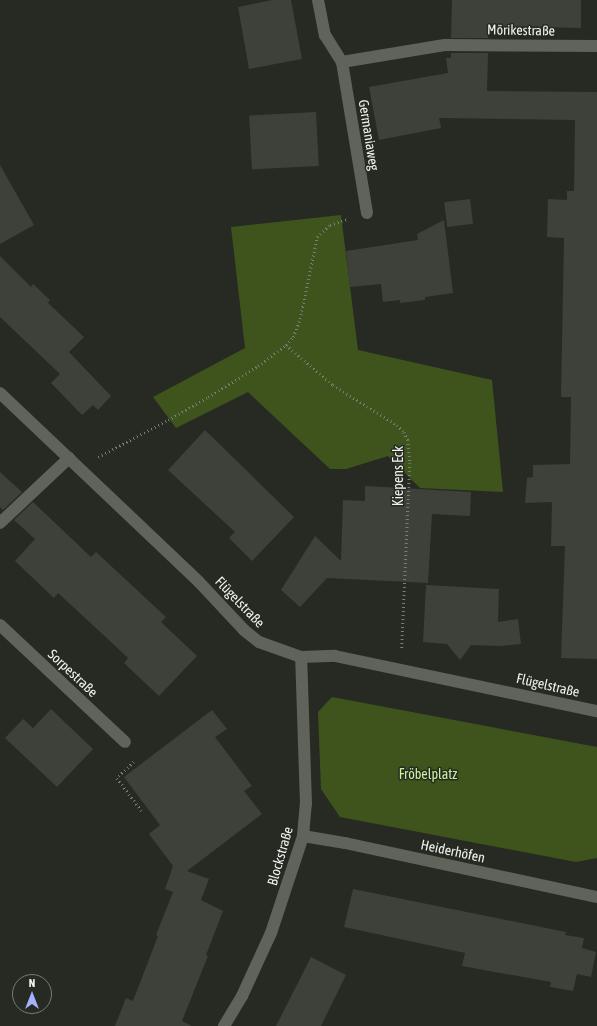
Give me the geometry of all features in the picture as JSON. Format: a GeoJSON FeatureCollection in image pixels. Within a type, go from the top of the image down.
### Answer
{"type":"FeatureCollection","features":[{"type":"Feature","properties":{"kind":"street","name":"Germaniaweg"},"geometry":{"type":"LineString","coordinates":[[318,0],[325,35],[342,62],[366,213]]}},
{"type":"Feature","properties":{"kind":"street","name":"Mörikestraße"},"geometry":{"type":"LineString","coordinates":[[342,62],[445,45],[597,46]]}},
{"type":"Feature","properties":{"kind":"street","name":"Flügelstraße"},"geometry":{"type":"LineString","coordinates":[[0,393],[199,582],[244,630],[259,642],[301,657],[334,656],[597,710]]}},
{"type":"Feature","properties":{"kind":"street"},"geometry":{"type":"LineString","coordinates":[[0,523],[68,458]]}},
{"type":"Feature","properties":{"kind":"street","name":"Sorpestraße"},"geometry":{"type":"LineString","coordinates":[[0,625],[125,742]]}},
{"type":"Feature","properties":{"kind":"street","name":"Blockstraße"},"geometry":{"type":"LineString","coordinates":[[224,1026],[242,996],[271,933],[303,836],[306,804],[301,657]]}},
{"type":"Feature","properties":{"kind":"street","name":"Heiderhöfen"},"geometry":{"type":"LineString","coordinates":[[303,836],[345,843],[597,897]]}},
{"type":"Feature","properties":{"kind":"path"},"geometry":{"type":"LineString","coordinates":[[78,468],[188,408],[258,366],[286,345],[293,337],[300,319],[317,237],[330,225],[366,213]]}},
{"type":"Feature","properties":{"kind":"path","name":"Kiepens Eck"},"geometry":{"type":"LineString","coordinates":[[286,345],[333,385],[397,425],[404,432],[408,440],[410,463],[401,669]]}},
{"type":"Feature","properties":{"kind":"path"},"geometry":{"type":"LineString","coordinates":[[125,742],[134,763],[117,778],[142,811]]}},
{"type":"Feature","properties":{"kind":"green space"},"geometry":{"type":"Polygon","coordinates":[[[341,215],[358,350],[492,380],[503,492],[420,488],[388,456],[346,469],[330,469],[248,392],[176,428],[153,397],[245,348],[231,227],[341,215]]]}},
{"type":"Feature","properties":{"kind":"green space","name":"Fröbelplatz"},"geometry":{"type":"Polygon","coordinates":[[[332,697],[597,747],[597,858],[576,862],[340,817],[321,789],[318,712],[332,697]]]}},
{"type":"Feature","properties":{"kind":"building"},"geometry":{"type":"Polygon","coordinates":[[[272,0],[291,0],[302,59],[249,69],[238,7],[272,0]]]}},
{"type":"Feature","properties":{"kind":"building"},"geometry":{"type":"Polygon","coordinates":[[[452,0],[581,0],[581,28],[501,26],[500,31],[488,31],[488,38],[451,38],[452,0]]]}},
{"type":"Feature","properties":{"kind":"building"},"geometry":{"type":"Polygon","coordinates":[[[451,53],[488,53],[487,91],[597,92],[597,659],[561,658],[565,546],[551,546],[552,502],[525,503],[527,478],[533,477],[533,465],[570,464],[571,397],[561,397],[564,238],[547,237],[548,199],[567,200],[567,191],[574,191],[575,120],[439,118],[441,128],[379,140],[369,87],[448,73],[446,58],[451,58],[451,53]]]}},
{"type":"Feature","properties":{"kind":"building"},"geometry":{"type":"Polygon","coordinates":[[[316,112],[319,166],[252,169],[249,116],[316,112]]]}},
{"type":"Feature","properties":{"kind":"building"},"geometry":{"type":"Polygon","coordinates":[[[0,165],[34,225],[0,244],[0,165]]]}},
{"type":"Feature","properties":{"kind":"building"},"geometry":{"type":"Polygon","coordinates":[[[470,199],[473,224],[447,227],[444,202],[470,199]]]}},
{"type":"Feature","properties":{"kind":"building"},"geometry":{"type":"Polygon","coordinates":[[[444,220],[453,293],[425,297],[425,300],[400,303],[400,300],[383,302],[381,284],[350,287],[346,251],[418,240],[417,234],[444,220]]]}},
{"type":"Feature","properties":{"kind":"building"},"geometry":{"type":"Polygon","coordinates":[[[0,256],[31,287],[33,284],[50,300],[48,303],[84,337],[69,352],[111,396],[98,410],[93,405],[82,415],[51,383],[60,374],[0,317],[0,256]]]}},
{"type":"Feature","properties":{"kind":"building"},"geometry":{"type":"Polygon","coordinates":[[[205,430],[294,517],[252,561],[229,538],[235,532],[168,470],[205,430]]]}},
{"type":"Feature","properties":{"kind":"building"},"geometry":{"type":"Polygon","coordinates":[[[0,472],[22,492],[3,510],[0,507],[0,472]]]}},
{"type":"Feature","properties":{"kind":"building"},"geometry":{"type":"Polygon","coordinates":[[[365,486],[471,492],[470,516],[432,514],[428,583],[327,578],[300,607],[281,590],[315,536],[341,561],[343,500],[365,501],[365,486]]]}},
{"type":"Feature","properties":{"kind":"building"},"geometry":{"type":"Polygon","coordinates":[[[33,502],[91,557],[96,552],[166,617],[161,622],[197,656],[159,696],[124,663],[128,658],[110,641],[58,593],[54,598],[15,561],[35,539],[14,520],[33,502]]]}},
{"type":"Feature","properties":{"kind":"building"},"geometry":{"type":"Polygon","coordinates":[[[426,585],[499,589],[498,622],[518,619],[521,644],[499,646],[471,645],[460,660],[447,644],[423,642],[426,585]]]}},
{"type":"Feature","properties":{"kind":"building"},"geometry":{"type":"Polygon","coordinates":[[[51,709],[93,749],[57,787],[5,738],[23,719],[33,728],[51,709]]]}},
{"type":"Feature","properties":{"kind":"building"},"geometry":{"type":"Polygon","coordinates":[[[212,710],[227,729],[215,737],[252,786],[244,791],[262,814],[187,871],[209,879],[201,900],[223,911],[206,955],[208,956],[182,1021],[192,1026],[115,1026],[126,998],[133,1001],[173,892],[165,889],[173,866],[149,834],[160,825],[124,777],[212,710]]]}},
{"type":"Feature","properties":{"kind":"building"},"geometry":{"type":"Polygon","coordinates":[[[353,889],[566,932],[565,935],[584,938],[582,948],[596,952],[591,977],[577,974],[573,991],[550,987],[551,982],[462,966],[465,953],[344,927],[353,889]]]}},
{"type":"Feature","properties":{"kind":"building"},"geometry":{"type":"Polygon","coordinates":[[[311,957],[346,975],[321,1026],[276,1026],[311,957]]]}}]}
